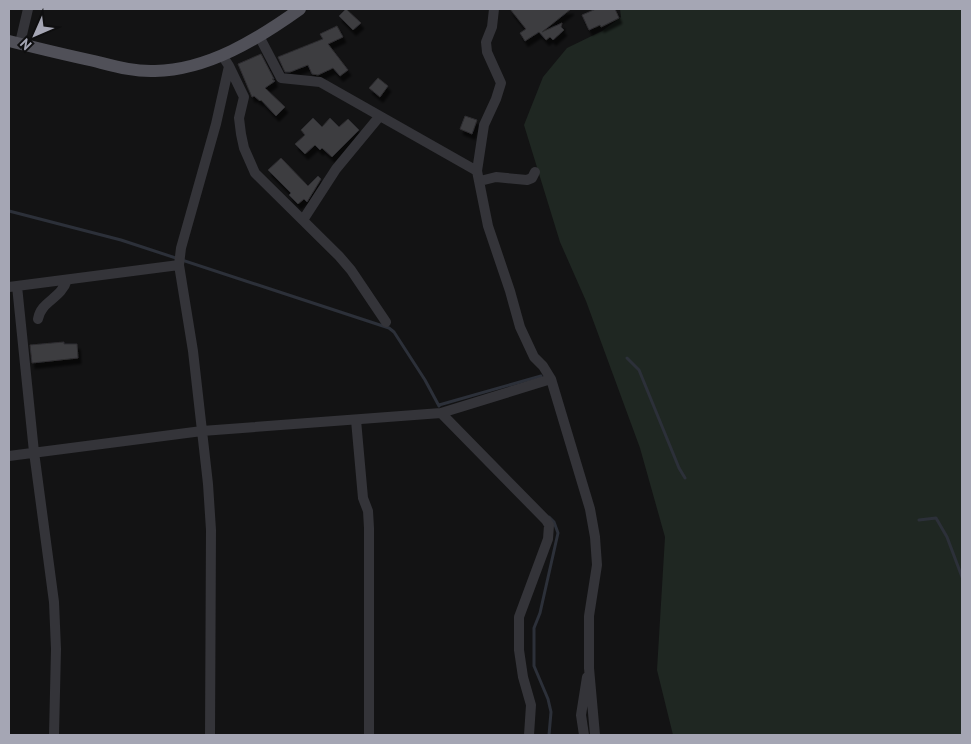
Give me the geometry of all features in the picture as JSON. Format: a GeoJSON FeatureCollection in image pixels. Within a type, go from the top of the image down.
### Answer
{"type":"FeatureCollection","features":[{"type":"Feature","properties":{"kind":"main road"},"geometry":{"type":"LineString","coordinates":[[14,42],[130,70],[175,70],[226,61],[300,9]]}},
{"type":"Feature","properties":{"kind":"street"},"geometry":{"type":"LineString","coordinates":[[14,42],[28,9]]}},
{"type":"Feature","properties":{"kind":"street"},"geometry":{"type":"LineString","coordinates":[[494,9],[492,27],[486,42],[487,52],[501,83],[484,125],[478,176],[488,226],[520,327],[534,357],[551,379],[590,509],[597,564],[588,616],[589,668],[595,735]]}},
{"type":"Feature","properties":{"kind":"street"},"geometry":{"type":"LineString","coordinates":[[259,36],[281,78],[320,82],[478,176],[527,180],[532,178],[536,172]]}},
{"type":"Feature","properties":{"kind":"street"},"geometry":{"type":"LineString","coordinates":[[226,61],[244,97],[239,118],[240,134],[255,174],[328,244],[351,270],[386,322]]}},
{"type":"Feature","properties":{"kind":"street"},"geometry":{"type":"LineString","coordinates":[[210,735],[211,530],[193,351],[179,265],[181,248],[216,124],[226,61]]}},
{"type":"Feature","properties":{"kind":"street"},"geometry":{"type":"LineString","coordinates":[[303,220],[336,169],[379,117]]}},
{"type":"Feature","properties":{"kind":"street"},"geometry":{"type":"LineString","coordinates":[[54,735],[56,649],[54,602],[13,286],[179,265]]}},
{"type":"Feature","properties":{"kind":"street"},"geometry":{"type":"LineString","coordinates":[[38,319],[42,309],[64,290],[67,280]]}},
{"type":"Feature","properties":{"kind":"street"},"geometry":{"type":"LineString","coordinates":[[9,456],[202,431],[441,413],[551,379]]}},
{"type":"Feature","properties":{"kind":"street"},"geometry":{"type":"LineString","coordinates":[[441,413],[549,525],[548,539],[519,617],[519,650],[531,705],[529,735]]}},
{"type":"Feature","properties":{"kind":"street"},"geometry":{"type":"LineString","coordinates":[[356,420],[369,528],[368,735]]}},
{"type":"Feature","properties":{"kind":"street"},"geometry":{"type":"LineString","coordinates":[[584,735],[581,715],[589,668]]}},
{"type":"Feature","properties":{"kind":"shaded area"},"geometry":{"type":"Polygon","coordinates":[[[620,9],[962,9],[962,734],[960,735],[673,735],[657,670],[665,537],[640,448],[586,301],[560,242],[524,125],[543,77],[567,48],[602,31],[621,17],[620,9]]]}},
{"type":"Feature","properties":{"kind":"building"},"geometry":{"type":"Polygon","coordinates":[[[346,9],[361,23],[353,30],[339,16],[346,9]]]}},
{"type":"Feature","properties":{"kind":"building"},"geometry":{"type":"Polygon","coordinates":[[[510,9],[571,9],[542,32],[562,23],[561,27],[564,30],[553,40],[550,37],[546,40],[539,32],[525,41],[520,33],[526,29],[510,9]]]}},
{"type":"Feature","properties":{"kind":"building"},"geometry":{"type":"Polygon","coordinates":[[[596,9],[615,9],[619,18],[601,27],[600,25],[589,30],[582,15],[596,9]]]}},
{"type":"Feature","properties":{"kind":"building"},"geometry":{"type":"Polygon","coordinates":[[[337,26],[343,37],[328,44],[348,70],[340,76],[333,68],[318,75],[312,74],[308,65],[285,72],[278,57],[323,39],[320,34],[337,26]]]}},
{"type":"Feature","properties":{"kind":"building"},"geometry":{"type":"Polygon","coordinates":[[[261,54],[274,79],[272,79],[275,81],[265,88],[285,107],[276,116],[261,100],[254,96],[252,97],[238,64],[261,54]]]}},
{"type":"Feature","properties":{"kind":"building"},"geometry":{"type":"Polygon","coordinates":[[[378,78],[388,86],[380,97],[369,88],[378,78]]]}},
{"type":"Feature","properties":{"kind":"building"},"geometry":{"type":"Polygon","coordinates":[[[465,116],[477,120],[472,134],[460,129],[465,116]]]}},
{"type":"Feature","properties":{"kind":"building"},"geometry":{"type":"Polygon","coordinates":[[[313,118],[322,127],[330,118],[339,127],[348,119],[359,130],[332,157],[322,148],[320,150],[315,145],[305,154],[295,144],[305,135],[301,130],[313,118]]]}},
{"type":"Feature","properties":{"kind":"building"},"geometry":{"type":"Polygon","coordinates":[[[281,158],[308,186],[318,176],[321,179],[307,202],[304,199],[298,204],[289,195],[291,193],[268,170],[281,158]]]}},
{"type":"Feature","properties":{"kind":"building"},"geometry":{"type":"Polygon","coordinates":[[[64,342],[64,344],[77,344],[78,358],[32,363],[30,345],[64,342]]]}},
{"type":"Feature","properties":{"kind":"waterway"},"geometry":{"type":"LineString","coordinates":[[9,211],[121,240],[389,328],[394,332],[425,380],[439,406]]}},
{"type":"Feature","properties":{"kind":"waterway"},"geometry":{"type":"LineString","coordinates":[[627,358],[639,370],[679,468],[685,478]]}},
{"type":"Feature","properties":{"kind":"waterway"},"geometry":{"type":"LineString","coordinates":[[439,405],[541,376]]}},
{"type":"Feature","properties":{"kind":"waterway"},"geometry":{"type":"LineString","coordinates":[[549,517],[554,522],[558,533],[540,613],[534,628],[534,666],[548,699],[551,712],[549,735]]}},
{"type":"Feature","properties":{"kind":"waterway"},"geometry":{"type":"LineString","coordinates":[[919,520],[936,518],[947,537],[962,577]]}}]}
